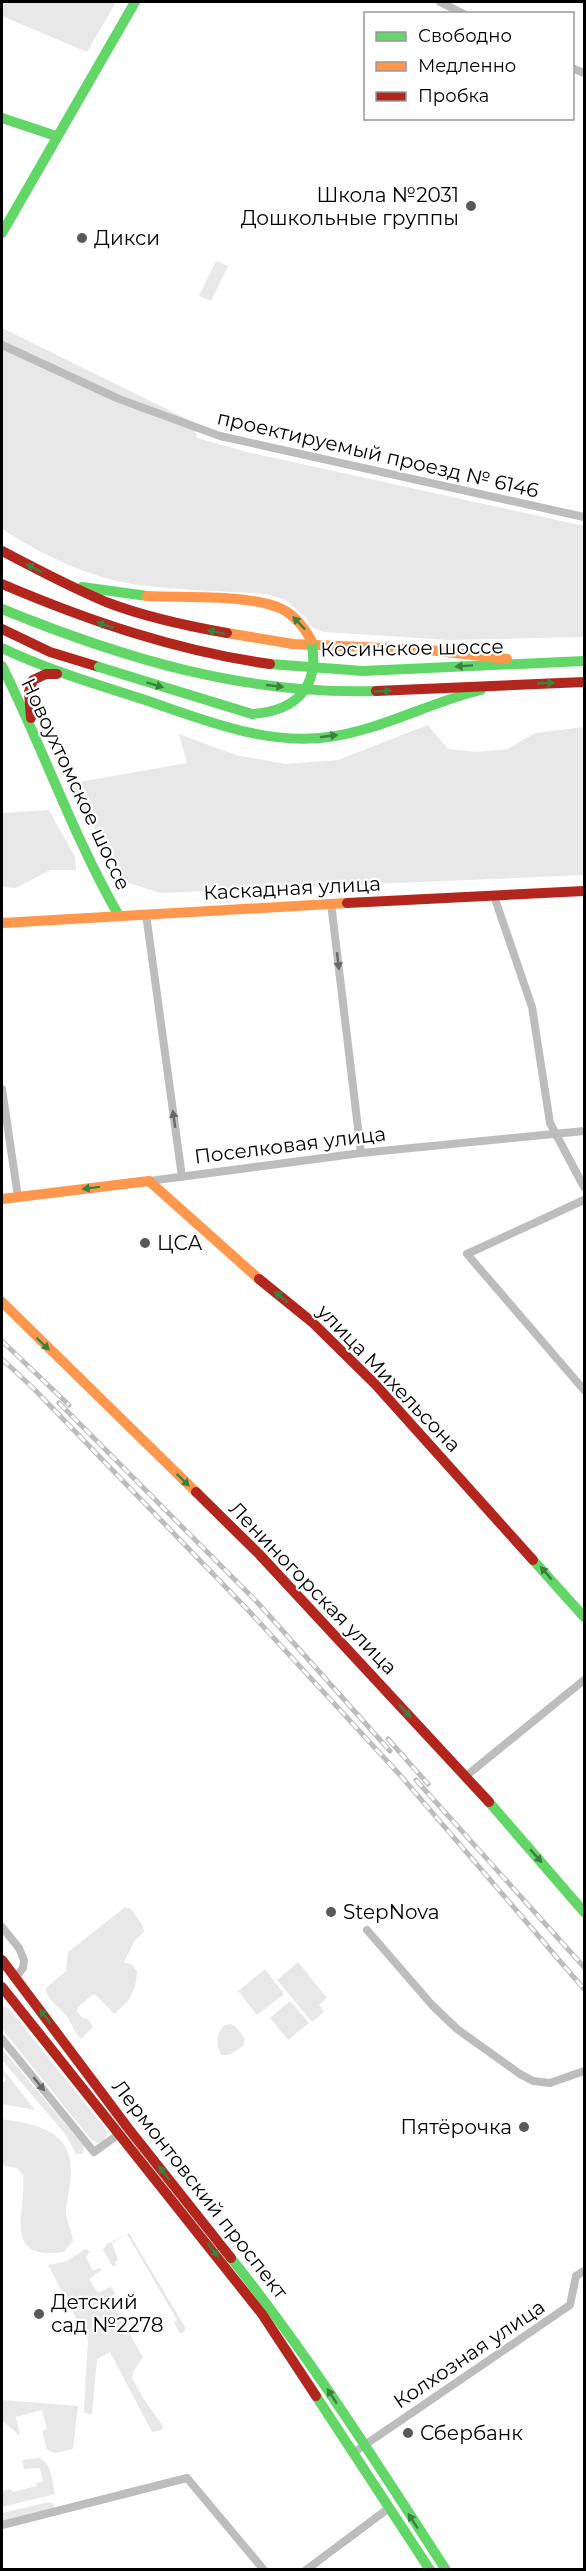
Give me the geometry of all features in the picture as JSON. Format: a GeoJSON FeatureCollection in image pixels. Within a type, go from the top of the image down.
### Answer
{"type":"FeatureCollection","features":[{"type":"Feature","properties":{"kind":"main road"},"geometry":{"type":"LineString","coordinates":[[2,233],[135,2]]}},
{"type":"Feature","properties":{"kind":"main road"},"geometry":{"type":"LineString","coordinates":[[2,118],[56,136]]}},
{"type":"Feature","properties":{"kind":"main road"},"geometry":{"type":"LineString","coordinates":[[2,551],[65,584],[145,615],[195,628],[260,640],[323,646],[429,650],[564,662]]}},
{"type":"Feature","properties":{"kind":"main road","name":"Косинское шоссе"},"geometry":{"type":"LineString","coordinates":[[2,584],[64,611],[171,645],[216,655],[298,667],[380,671],[585,661]]}},
{"type":"Feature","properties":{"kind":"main road"},"geometry":{"type":"LineString","coordinates":[[2,629],[50,652],[252,714],[278,712],[296,702],[308,687],[315,664],[313,647],[302,624],[286,612],[265,605],[147,596],[65,584]]}},
{"type":"Feature","properties":{"kind":"main road","name":"Косинское шоссе"},"geometry":{"type":"LineString","coordinates":[[2,609],[56,631],[160,665],[213,678],[256,684],[325,691],[366,692],[585,682]]}},
{"type":"Feature","properties":{"kind":"main road"},"geometry":{"type":"LineString","coordinates":[[2,648],[74,677],[245,731],[285,738],[306,738],[356,731],[441,701],[508,685]]}},
{"type":"Feature","properties":{"kind":"main road","name":"Новоухтомское шоссе"},"geometry":{"type":"LineString","coordinates":[[2,666],[32,727],[96,876],[119,916]]}},
{"type":"Feature","properties":{"kind":"main road"},"geometry":{"type":"LineString","coordinates":[[32,727],[29,691],[32,681],[48,673],[74,677]]}},
{"type":"Feature","properties":{"kind":"main road","name":"Каскадная улица"},"geometry":{"type":"LineString","coordinates":[[2,923],[331,903],[585,891]]}},
{"type":"Feature","properties":{"kind":"main road","name":"Поселковая улица"},"geometry":{"type":"LineString","coordinates":[[2,1199],[149,1181]]}},
{"type":"Feature","properties":{"kind":"main road","name":"улица Михельсона"},"geometry":{"type":"LineString","coordinates":[[149,1181],[242,1265],[312,1322],[375,1384],[585,1617]]}},
{"type":"Feature","properties":{"kind":"main road","name":"Лениногорская улица"},"geometry":{"type":"LineString","coordinates":[[2,1302],[259,1554],[466,1776],[585,1912]]}},
{"type":"Feature","properties":{"kind":"main road","name":"Лермонтовский проспект"},"geometry":{"type":"LineString","coordinates":[[2,1960],[128,2128],[271,2308],[446,2570]]}},
{"type":"Feature","properties":{"kind":"main road"},"geometry":{"type":"LineString","coordinates":[[2,1988],[16,1977]]}},
{"type":"Feature","properties":{"kind":"main road","name":"Лермонтовский проспект"},"geometry":{"type":"LineString","coordinates":[[2,1988],[262,2314],[430,2570]]}},
{"type":"Feature","properties":{"kind":"street"},"geometry":{"type":"LineString","coordinates":[[440,2],[460,12]]}},
{"type":"Feature","properties":{"kind":"street","name":"проектируемый проезд № 6146"},"geometry":{"type":"LineString","coordinates":[[2,345],[119,399],[220,436],[585,517]]}},
{"type":"Feature","properties":{"kind":"street"},"geometry":{"type":"LineString","coordinates":[[494,896],[532,1007],[546,1111],[555,1134],[585,1187]]}},
{"type":"Feature","properties":{"kind":"street"},"geometry":{"type":"LineString","coordinates":[[331,903],[361,1153]]}},
{"type":"Feature","properties":{"kind":"street"},"geometry":{"type":"LineString","coordinates":[[146,915],[182,1177]]}},
{"type":"Feature","properties":{"kind":"street"},"geometry":{"type":"LineString","coordinates":[[2,1089],[18,1197]]}},
{"type":"Feature","properties":{"kind":"street","name":"Поселковая улица"},"geometry":{"type":"LineString","coordinates":[[149,1181],[361,1153],[585,1131]]}},
{"type":"Feature","properties":{"kind":"street"},"geometry":{"type":"LineString","coordinates":[[585,1200],[467,1254],[585,1390]]}},
{"type":"Feature","properties":{"kind":"street"},"geometry":{"type":"LineString","coordinates":[[466,1776],[585,1680]]}},
{"type":"Feature","properties":{"kind":"street"},"geometry":{"type":"LineString","coordinates":[[2,1927],[22,1955],[23,1968],[16,1977]]}},
{"type":"Feature","properties":{"kind":"street"},"geometry":{"type":"LineString","coordinates":[[367,1930],[432,2005],[457,2029],[520,2074],[533,2081],[550,2083],[585,2071]]}},
{"type":"Feature","properties":{"kind":"street"},"geometry":{"type":"LineString","coordinates":[[2,2039],[94,2152],[119,2134]]}},
{"type":"Feature","properties":{"kind":"street","name":"Колхозная улица"},"geometry":{"type":"LineString","coordinates":[[353,2452],[570,2305],[576,2276],[585,2271]]}},
{"type":"Feature","properties":{"kind":"street"},"geometry":{"type":"LineString","coordinates":[[2,2525],[187,2478],[264,2570]]}},
{"type":"Feature","properties":{"kind":"street"},"geometry":{"type":"LineString","coordinates":[[306,2570],[389,2508]]}},
{"type":"Feature","properties":{"kind":"shaded area"},"geometry":{"type":"Polygon","coordinates":[[[2,2],[116,2],[87,52],[2,16],[2,2]]]}},
{"type":"Feature","properties":{"kind":"shaded area"},"geometry":{"type":"Polygon","coordinates":[[[216,261],[228,266],[211,301],[199,296],[216,261]]]}},
{"type":"Feature","properties":{"kind":"shaded area"},"geometry":{"type":"Polygon","coordinates":[[[2,328],[193,422],[197,438],[247,452],[584,526],[584,637],[449,640],[324,632],[312,627],[305,617],[284,599],[265,594],[163,588],[123,582],[78,569],[39,551],[2,529],[2,328]]]}},
{"type":"Feature","properties":{"kind":"shaded area"},"geometry":{"type":"Polygon","coordinates":[[[428,725],[448,749],[476,752],[508,749],[535,733],[584,727],[584,875],[160,893],[126,882],[68,784],[187,763],[179,734],[236,755],[285,764],[338,760],[428,725]]]}},
{"type":"Feature","properties":{"kind":"shaded area"},"geometry":{"type":"Polygon","coordinates":[[[49,810],[75,857],[76,870],[50,870],[16,888],[2,887],[2,813],[49,810]]]}},
{"type":"Feature","properties":{"kind":"shaded area"},"geometry":{"type":"Polygon","coordinates":[[[125,1907],[131,1909],[143,1926],[144,1932],[135,1940],[124,1962],[132,1965],[137,1971],[134,1990],[124,2005],[114,2014],[96,1995],[92,1995],[78,2007],[77,2012],[83,2018],[88,2019],[93,2027],[81,2039],[66,2016],[50,1999],[46,1988],[66,1971],[68,1952],[125,1907]]]}},
{"type":"Feature","properties":{"kind":"shaded area"},"geometry":{"type":"Polygon","coordinates":[[[298,1962],[327,1998],[319,2005],[324,2012],[312,2022],[277,1980],[298,1962]]]}},
{"type":"Feature","properties":{"kind":"shaded area"},"geometry":{"type":"Polygon","coordinates":[[[265,1969],[284,1994],[257,2015],[238,1991],[265,1969]]]}},
{"type":"Feature","properties":{"kind":"shaded area"},"geometry":{"type":"Polygon","coordinates":[[[290,2001],[309,2023],[288,2040],[270,2018],[290,2001]]]}},
{"type":"Feature","properties":{"kind":"shaded area"},"geometry":{"type":"Polygon","coordinates":[[[2,2005],[10,2010],[105,2128],[107,2135],[103,2141],[97,2143],[90,2138],[2,2029],[2,2005]]]}},
{"type":"Feature","properties":{"kind":"shaded area"},"geometry":{"type":"Polygon","coordinates":[[[231,2024],[245,2039],[243,2046],[229,2055],[222,2055],[218,2048],[218,2035],[225,2025],[231,2024]]]}},
{"type":"Feature","properties":{"kind":"shaded area"},"geometry":{"type":"Polygon","coordinates":[[[2,2049],[84,2146],[83,2154],[76,2154],[66,2135],[2,2060],[2,2049]]]}},
{"type":"Feature","properties":{"kind":"shaded area"},"geometry":{"type":"Polygon","coordinates":[[[2,2068],[35,2110],[2,2104],[2,2084],[6,2079],[2,2068]]]}},
{"type":"Feature","properties":{"kind":"shaded area"},"geometry":{"type":"Polygon","coordinates":[[[2,2119],[26,2123],[48,2131],[65,2146],[70,2158],[71,2172],[66,2214],[73,2241],[64,2252],[44,2253],[31,2249],[24,2241],[21,2231],[23,2175],[17,2168],[2,2165],[2,2119]]]}},
{"type":"Feature","properties":{"kind":"shaded area"},"geometry":{"type":"Polygon","coordinates":[[[129,2233],[185,2327],[185,2331],[180,2334],[174,2322],[177,2320],[127,2234],[129,2233]]]}},
{"type":"Feature","properties":{"kind":"shaded area"},"geometry":{"type":"Polygon","coordinates":[[[127,2234],[112,2243],[118,2260],[113,2267],[103,2250],[107,2244],[127,2234]]]}},
{"type":"Feature","properties":{"kind":"shaded area"},"geometry":{"type":"Polygon","coordinates":[[[85,2249],[90,2251],[86,2257],[93,2271],[99,2268],[102,2270],[89,2279],[98,2293],[110,2287],[113,2289],[115,2294],[109,2299],[143,2357],[132,2378],[163,2426],[162,2430],[152,2432],[110,2352],[97,2359],[92,2414],[85,2413],[88,2340],[48,2265],[67,2261],[85,2249]]]}},
{"type":"Feature","properties":{"kind":"shaded area"},"geometry":{"type":"Polygon","coordinates":[[[2,2400],[78,2406],[73,2449],[55,2453],[47,2450],[42,2431],[47,2429],[42,2410],[16,2417],[20,2436],[2,2420],[2,2400]]]}},
{"type":"Feature","properties":{"kind":"shaded area"},"geometry":{"type":"Polygon","coordinates":[[[39,2458],[49,2468],[55,2494],[2,2507],[3,2491],[11,2489],[12,2492],[37,2486],[36,2483],[43,2482],[40,2468],[24,2469],[22,2460],[39,2458]]]}},
{"type":"Feature","properties":{"kind":"shaded area"},"geometry":{"type":"Polygon","coordinates":[[[49,2502],[54,2504],[54,2509],[2,2522],[2,2513],[49,2502]]]}},
{"type":"Feature","properties":{"kind":"railway"},"geometry":{"type":"LineString","coordinates":[[2,1341],[69,1405]]}},
{"type":"Feature","properties":{"kind":"railway"},"geometry":{"type":"LineString","coordinates":[[2,1359],[33,1388],[247,1609],[400,1775],[584,1989]]}},
{"type":"Feature","properties":{"kind":"railway"},"geometry":{"type":"LineString","coordinates":[[59,1403],[257,1602],[390,1751]]}},
{"type":"Feature","properties":{"kind":"railway"},"geometry":{"type":"LineString","coordinates":[[388,1739],[428,1784]]}},
{"type":"Feature","properties":{"kind":"railway"},"geometry":{"type":"LineString","coordinates":[[416,1780],[584,1967]]}},
{"type":"Feature","properties":{"kind":"traffic: fast"},"geometry":{"type":"LineString","coordinates":[[2,233],[135,2]]}},
{"type":"Feature","properties":{"kind":"traffic: fast"},"geometry":{"type":"LineString","coordinates":[[2,118],[56,136]]}},
{"type":"Feature","properties":{"kind":"traffic: fast"},"geometry":{"type":"LineString","coordinates":[[82,587],[147,596]]}},
{"type":"Feature","properties":{"kind":"traffic: fast"},"geometry":{"type":"LineString","coordinates":[[2,609],[92,643],[184,670],[279,687],[327,691],[376,691]]}},
{"type":"Feature","properties":{"kind":"traffic: fast"},"geometry":{"type":"LineString","coordinates":[[99,667],[252,714],[268,712],[282,708],[293,701],[309,683],[313,656],[311,640]]}},
{"type":"Feature","properties":{"kind":"traffic: fast"},"geometry":{"type":"LineString","coordinates":[[2,648],[35,663],[209,722],[280,738],[304,739],[348,733],[481,690]]}},
{"type":"Feature","properties":{"kind":"traffic: fast"},"geometry":{"type":"LineString","coordinates":[[270,664],[363,671],[584,661]]}},
{"type":"Feature","properties":{"kind":"traffic: fast"},"geometry":{"type":"LineString","coordinates":[[2,666],[87,855],[119,916]]}},
{"type":"Feature","properties":{"kind":"traffic: fast"},"geometry":{"type":"LineString","coordinates":[[533,1560],[584,1617]]}},
{"type":"Feature","properties":{"kind":"traffic: fast"},"geometry":{"type":"LineString","coordinates":[[489,1802],[584,1912]]}},
{"type":"Feature","properties":{"kind":"traffic: fast"},"geometry":{"type":"LineString","coordinates":[[231,2258],[316,2372],[446,2570]]}},
{"type":"Feature","properties":{"kind":"traffic: fast"},"geometry":{"type":"LineString","coordinates":[[316,2396],[430,2570]]}},
{"type":"Feature","properties":{"kind":"traffic: slow"},"geometry":{"type":"LineString","coordinates":[[147,596],[235,599],[269,604],[295,618],[311,640]]}},
{"type":"Feature","properties":{"kind":"traffic: slow"},"geometry":{"type":"LineString","coordinates":[[227,633],[293,644],[429,650],[507,659]]}},
{"type":"Feature","properties":{"kind":"traffic: slow"},"geometry":{"type":"LineString","coordinates":[[2,923],[347,903]]}},
{"type":"Feature","properties":{"kind":"traffic: slow"},"geometry":{"type":"LineString","coordinates":[[2,1199],[149,1181],[259,1279]]}},
{"type":"Feature","properties":{"kind":"traffic: slow"},"geometry":{"type":"LineString","coordinates":[[2,1302],[196,1492]]}},
{"type":"Feature","properties":{"kind":"traffic: jam"},"geometry":{"type":"LineString","coordinates":[[2,551],[106,602],[166,620],[227,633]]}},
{"type":"Feature","properties":{"kind":"traffic: jam"},"geometry":{"type":"LineString","coordinates":[[2,584],[101,622],[167,643],[270,664]]}},
{"type":"Feature","properties":{"kind":"traffic: jam"},"geometry":{"type":"LineString","coordinates":[[2,629],[50,652],[99,667]]}},
{"type":"Feature","properties":{"kind":"traffic: jam"},"geometry":{"type":"LineString","coordinates":[[31,718],[29,692],[33,680],[46,674],[57,674]]}},
{"type":"Feature","properties":{"kind":"traffic: jam"},"geometry":{"type":"LineString","coordinates":[[376,691],[584,682]]}},
{"type":"Feature","properties":{"kind":"traffic: jam"},"geometry":{"type":"LineString","coordinates":[[347,903],[584,891]]}},
{"type":"Feature","properties":{"kind":"traffic: jam"},"geometry":{"type":"LineString","coordinates":[[259,1279],[312,1322],[375,1384],[533,1560]]}},
{"type":"Feature","properties":{"kind":"traffic: jam"},"geometry":{"type":"LineString","coordinates":[[196,1492],[259,1554],[489,1802]]}},
{"type":"Feature","properties":{"kind":"traffic: jam"},"geometry":{"type":"LineString","coordinates":[[2,1960],[128,2128],[231,2258]]}},
{"type":"Feature","properties":{"kind":"traffic: jam"},"geometry":{"type":"LineString","coordinates":[[2,1987],[262,2314],[316,2396]]}},
{"type":"Feature","properties":{"kind":"place","name":"Школа №2031 Дошкольные группы"},"geometry":{"type":"Point","coordinates":[471,206]}},
{"type":"Feature","properties":{"kind":"place","name":"Дикси"},"geometry":{"type":"Point","coordinates":[82,238]}},
{"type":"Feature","properties":{"kind":"place","name":"ЦСА"},"geometry":{"type":"Point","coordinates":[145,1243]}},
{"type":"Feature","properties":{"kind":"place","name":"StepNova"},"geometry":{"type":"Point","coordinates":[331,1912]}},
{"type":"Feature","properties":{"kind":"place","name":"Пятёрочка"},"geometry":{"type":"Point","coordinates":[524,2127]}},
{"type":"Feature","properties":{"kind":"place","name":"Детский сад №2278"},"geometry":{"type":"Point","coordinates":[39,2314]}},
{"type":"Feature","properties":{"kind":"place","name":"Сбербанк"},"geometry":{"type":"Point","coordinates":[408,2433]}}]}
